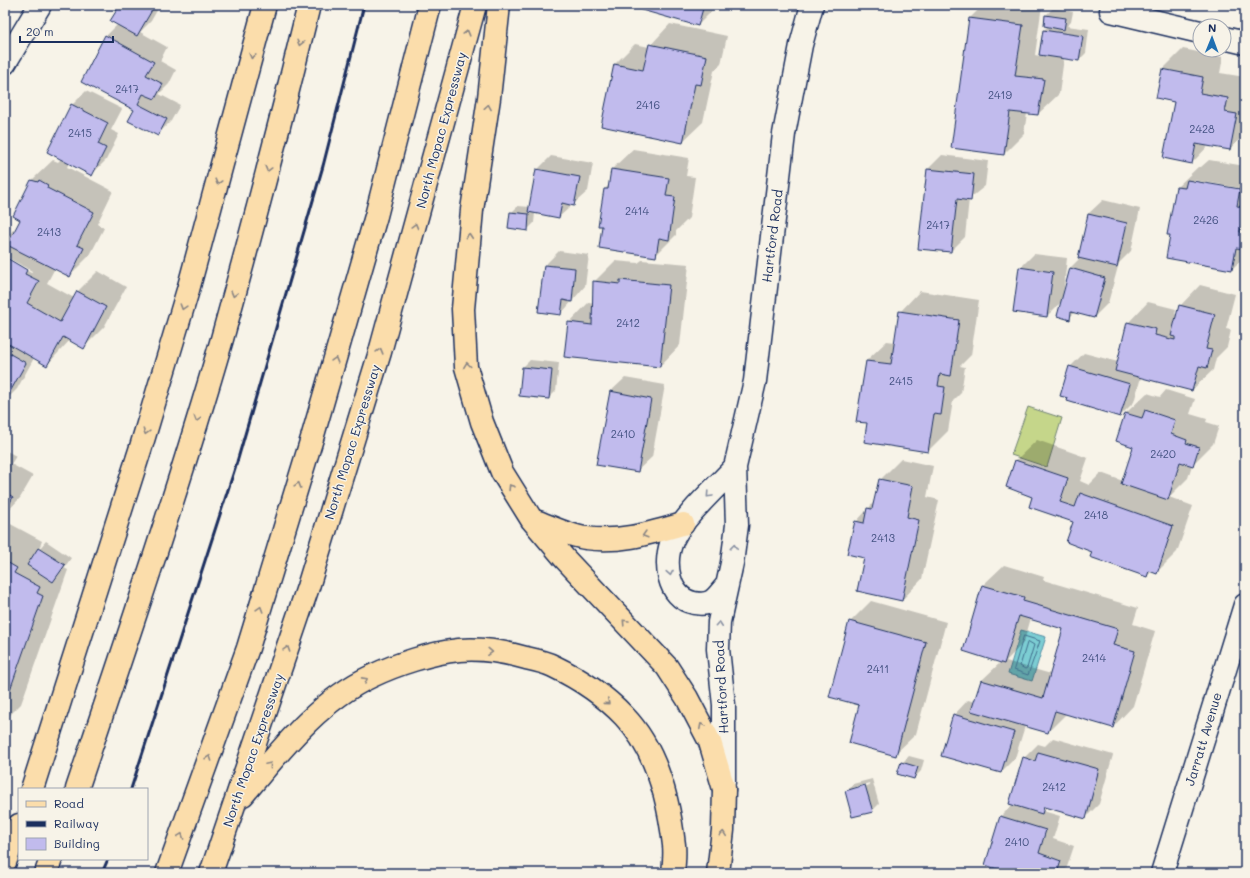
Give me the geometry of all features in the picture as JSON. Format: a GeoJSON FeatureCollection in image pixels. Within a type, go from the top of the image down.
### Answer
{"type":"FeatureCollection","features":[{"type":"Feature","properties":{"kind":"main road"},"geometry":{"type":"LineString","coordinates":[[32,788],[186,297],[265,5]]}},
{"type":"Feature","properties":{"kind":"main road"},"geometry":{"type":"LineString","coordinates":[[77,788],[149,574],[221,340],[282,120],[310,5]]}},
{"type":"Feature","properties":{"kind":"main road"},"geometry":{"type":"LineString","coordinates":[[167,873],[248,648],[313,435],[376,216],[430,5]]}},
{"type":"Feature","properties":{"kind":"main road","name":"North Mopac Expressway"},"geometry":{"type":"LineString","coordinates":[[211,873],[235,806],[308,587],[380,352],[475,5]]}},
{"type":"Feature","properties":{"kind":"main road"},"geometry":{"type":"LineString","coordinates":[[499,5],[489,98],[472,210],[464,309],[466,367],[482,422],[502,472],[532,520],[565,558],[667,667],[687,698],[710,742],[724,789],[723,830],[718,873]]}},
{"type":"Feature","properties":{"kind":"main road"},"geometry":{"type":"LineString","coordinates":[[532,520],[585,538],[619,540],[640,536],[683,524]]}},
{"type":"Feature","properties":{"kind":"main road"},"geometry":{"type":"LineString","coordinates":[[235,806],[272,760],[306,724],[343,692],[372,676],[413,660],[459,650],[505,652],[552,665],[594,691],[625,717],[643,743],[656,770],[668,809],[674,846],[673,873]]}},
{"type":"Feature","properties":{"kind":"main road"},"geometry":{"type":"LineString","coordinates":[[5,862],[18,827]]}},
{"type":"Feature","properties":{"kind":"main road"},"geometry":{"type":"LineString","coordinates":[[46,873],[51,860]]}},
{"type":"Feature","properties":{"kind":"street"},"geometry":{"type":"LineString","coordinates":[[5,63],[40,5]]}},
{"type":"Feature","properties":{"kind":"street","name":"Hartford Road"},"geometry":{"type":"LineString","coordinates":[[724,789],[724,705],[718,649],[719,622],[732,563],[737,525],[735,467],[755,381],[784,134],[801,45],[812,5]]}},
{"type":"Feature","properties":{"kind":"street"},"geometry":{"type":"LineString","coordinates":[[1111,11],[1192,30]]}},
{"type":"Feature","properties":{"kind":"street"},"geometry":{"type":"LineString","coordinates":[[1232,40],[1245,42]]}},
{"type":"Feature","properties":{"kind":"street","name":"Hartford Road"},"geometry":{"type":"LineString","coordinates":[[727,585],[712,601],[699,604],[686,602],[674,589],[669,575],[668,558],[673,540],[683,524],[735,467]]}},
{"type":"Feature","properties":{"kind":"street","name":"Jarratt Avenue"},"geometry":{"type":"LineString","coordinates":[[1162,873],[1245,605]]}},
{"type":"Feature","properties":{"kind":"green space"},"geometry":{"type":"Polygon","coordinates":[[[1028,407],[1062,418],[1047,467],[1011,455],[1028,407]]]}},
{"type":"Feature","properties":{"kind":"water"},"geometry":{"type":"Polygon","coordinates":[[[1021,630],[1046,637],[1032,681],[1008,674],[1021,630]]]}},
{"type":"Feature","properties":{"kind":"building"},"geometry":{"type":"Polygon","coordinates":[[[120,5],[155,5],[137,36],[110,21],[120,5]]]}},
{"type":"Feature","properties":{"kind":"building"},"geometry":{"type":"Polygon","coordinates":[[[631,5],[704,5],[698,26],[631,7],[631,5]]]}},
{"type":"Feature","properties":{"kind":"building"},"geometry":{"type":"Polygon","coordinates":[[[1045,15],[1066,18],[1064,30],[1044,26],[1045,15]]]}},
{"type":"Feature","properties":{"kind":"building"},"geometry":{"type":"Polygon","coordinates":[[[969,18],[1023,25],[1015,76],[1044,79],[1038,115],[1010,112],[1004,155],[951,148],[969,18]]]}},
{"type":"Feature","properties":{"kind":"building"},"geometry":{"type":"Polygon","coordinates":[[[1043,30],[1083,36],[1079,61],[1039,55],[1043,30]]]}},
{"type":"Feature","properties":{"kind":"building"},"geometry":{"type":"Polygon","coordinates":[[[105,35],[154,62],[146,75],[163,84],[155,99],[143,94],[138,104],[167,119],[158,136],[128,121],[134,110],[81,82],[105,35]]]}},
{"type":"Feature","properties":{"kind":"building"},"geometry":{"type":"Polygon","coordinates":[[[649,44],[707,56],[701,85],[695,84],[683,143],[601,126],[614,64],[643,70],[649,44]]]}},
{"type":"Feature","properties":{"kind":"building"},"geometry":{"type":"Polygon","coordinates":[[[1162,69],[1203,77],[1200,93],[1228,98],[1225,112],[1237,114],[1230,150],[1196,144],[1192,164],[1163,158],[1174,102],[1156,98],[1162,69]]]}},
{"type":"Feature","properties":{"kind":"building"},"geometry":{"type":"Polygon","coordinates":[[[71,104],[108,123],[98,144],[106,148],[92,176],[47,152],[71,104]]]}},
{"type":"Feature","properties":{"kind":"building"},"geometry":{"type":"Polygon","coordinates":[[[536,169],[580,177],[574,206],[562,203],[559,218],[528,212],[536,169]]]}},
{"type":"Feature","properties":{"kind":"building"},"geometry":{"type":"Polygon","coordinates":[[[611,169],[669,178],[666,196],[675,197],[669,240],[659,238],[656,257],[599,248],[602,226],[598,226],[604,189],[608,189],[611,169]]]}},
{"type":"Feature","properties":{"kind":"building"},"geometry":{"type":"Polygon","coordinates":[[[927,169],[974,174],[971,201],[957,199],[951,252],[918,249],[927,169]]]}},
{"type":"Feature","properties":{"kind":"building"},"geometry":{"type":"Polygon","coordinates":[[[31,180],[38,182],[39,180],[48,185],[47,188],[94,212],[77,245],[84,248],[70,277],[7,245],[20,220],[13,216],[31,180]]]}},
{"type":"Feature","properties":{"kind":"building"},"geometry":{"type":"Polygon","coordinates":[[[1187,180],[1240,189],[1237,206],[1245,207],[1240,232],[1245,233],[1245,249],[1236,248],[1232,270],[1166,258],[1170,235],[1167,235],[1176,187],[1185,188],[1187,180]]]}},
{"type":"Feature","properties":{"kind":"building"},"geometry":{"type":"Polygon","coordinates":[[[510,212],[529,214],[528,231],[508,228],[510,212]]]}},
{"type":"Feature","properties":{"kind":"building"},"geometry":{"type":"Polygon","coordinates":[[[1088,214],[1127,223],[1117,267],[1078,258],[1088,214]]]}},
{"type":"Feature","properties":{"kind":"building"},"geometry":{"type":"Polygon","coordinates":[[[5,257],[27,270],[25,274],[39,281],[27,303],[60,322],[77,291],[106,307],[84,349],[63,337],[47,366],[5,342],[5,257]]]}},
{"type":"Feature","properties":{"kind":"building"},"geometry":{"type":"Polygon","coordinates":[[[544,265],[575,268],[572,302],[563,300],[561,315],[538,312],[544,265]]]}},
{"type":"Feature","properties":{"kind":"building"},"geometry":{"type":"Polygon","coordinates":[[[1019,267],[1053,272],[1047,317],[1013,312],[1019,267]]]}},
{"type":"Feature","properties":{"kind":"building"},"geometry":{"type":"Polygon","coordinates":[[[1070,268],[1105,278],[1094,318],[1071,312],[1070,320],[1057,316],[1070,268]]]}},
{"type":"Feature","properties":{"kind":"building"},"geometry":{"type":"Polygon","coordinates":[[[620,280],[669,285],[660,367],[564,357],[568,322],[592,325],[593,281],[620,284],[620,280]]]}},
{"type":"Feature","properties":{"kind":"building"},"geometry":{"type":"Polygon","coordinates":[[[1179,305],[1215,314],[1206,349],[1212,350],[1207,368],[1199,366],[1192,391],[1115,371],[1127,322],[1156,329],[1155,335],[1175,340],[1175,337],[1171,336],[1179,305]]]}},
{"type":"Feature","properties":{"kind":"building"},"geometry":{"type":"Polygon","coordinates":[[[899,311],[959,320],[951,376],[940,374],[938,386],[945,387],[941,415],[934,414],[928,452],[864,442],[867,423],[856,422],[866,361],[891,364],[899,311]]]}},
{"type":"Feature","properties":{"kind":"building"},"geometry":{"type":"Polygon","coordinates":[[[5,351],[26,363],[5,401],[5,351]]]}},
{"type":"Feature","properties":{"kind":"building"},"geometry":{"type":"Polygon","coordinates":[[[1069,366],[1130,384],[1120,417],[1067,401],[1068,398],[1060,396],[1069,366]]]}},
{"type":"Feature","properties":{"kind":"building"},"geometry":{"type":"Polygon","coordinates":[[[522,367],[552,370],[549,399],[519,396],[522,367]]]}},
{"type":"Feature","properties":{"kind":"building"},"geometry":{"type":"Polygon","coordinates":[[[610,391],[651,399],[638,472],[596,465],[610,391]]]}},
{"type":"Feature","properties":{"kind":"building"},"geometry":{"type":"Polygon","coordinates":[[[1145,410],[1175,420],[1171,434],[1187,440],[1186,443],[1199,447],[1193,466],[1180,462],[1168,500],[1121,484],[1133,447],[1116,441],[1125,413],[1142,418],[1145,410]]]}},
{"type":"Feature","properties":{"kind":"building"},"geometry":{"type":"Polygon","coordinates":[[[1015,460],[1068,478],[1060,502],[1075,507],[1080,493],[1173,526],[1157,574],[1149,571],[1147,577],[1090,557],[1092,552],[1066,542],[1073,522],[1029,507],[1032,497],[1006,487],[1015,460]]]}},
{"type":"Feature","properties":{"kind":"building"},"geometry":{"type":"Polygon","coordinates":[[[879,479],[913,486],[907,517],[919,520],[902,601],[857,591],[864,558],[847,554],[855,521],[864,523],[867,508],[872,509],[879,479]]]}},
{"type":"Feature","properties":{"kind":"building"},"geometry":{"type":"Polygon","coordinates":[[[5,492],[13,497],[5,512],[5,492]]]}},
{"type":"Feature","properties":{"kind":"building"},"geometry":{"type":"Polygon","coordinates":[[[38,548],[65,565],[53,582],[27,565],[38,548]]]}},
{"type":"Feature","properties":{"kind":"building"},"geometry":{"type":"Polygon","coordinates":[[[5,561],[17,568],[14,573],[40,587],[37,593],[43,596],[5,704],[5,561]]]}},
{"type":"Feature","properties":{"kind":"building"},"geometry":{"type":"Polygon","coordinates":[[[982,585],[1024,597],[1023,601],[1118,629],[1113,645],[1135,651],[1113,728],[1055,711],[1048,733],[971,711],[981,680],[1043,698],[1063,629],[1019,616],[1004,664],[963,651],[982,585]]]}},
{"type":"Feature","properties":{"kind":"building"},"geometry":{"type":"Polygon","coordinates":[[[849,621],[926,642],[896,756],[849,743],[859,705],[829,697],[849,621]]]}},
{"type":"Feature","properties":{"kind":"building"},"geometry":{"type":"Polygon","coordinates":[[[953,714],[1014,732],[1001,773],[941,756],[953,714]]]}},
{"type":"Feature","properties":{"kind":"building"},"geometry":{"type":"Polygon","coordinates":[[[1038,752],[1099,769],[1086,819],[1044,807],[1042,814],[1009,804],[1023,757],[1035,761],[1038,752]]]}},
{"type":"Feature","properties":{"kind":"building"},"geometry":{"type":"Polygon","coordinates":[[[901,762],[918,767],[914,779],[897,774],[901,762]]]}},
{"type":"Feature","properties":{"kind":"building"},"geometry":{"type":"Polygon","coordinates":[[[865,785],[873,812],[852,817],[845,791],[865,785]]]}},
{"type":"Feature","properties":{"kind":"building"},"geometry":{"type":"Polygon","coordinates":[[[1000,816],[1046,830],[1039,853],[1061,861],[1057,873],[1009,873],[985,865],[1000,816]]]}},
{"type":"Feature","properties":{"kind":"railway"},"geometry":{"type":"LineString","coordinates":[[131,788],[237,462],[323,166],[364,5]]}},
{"type":"Feature","properties":{"kind":"railway"},"geometry":{"type":"LineString","coordinates":[[102,873],[108,860]]}}]}
